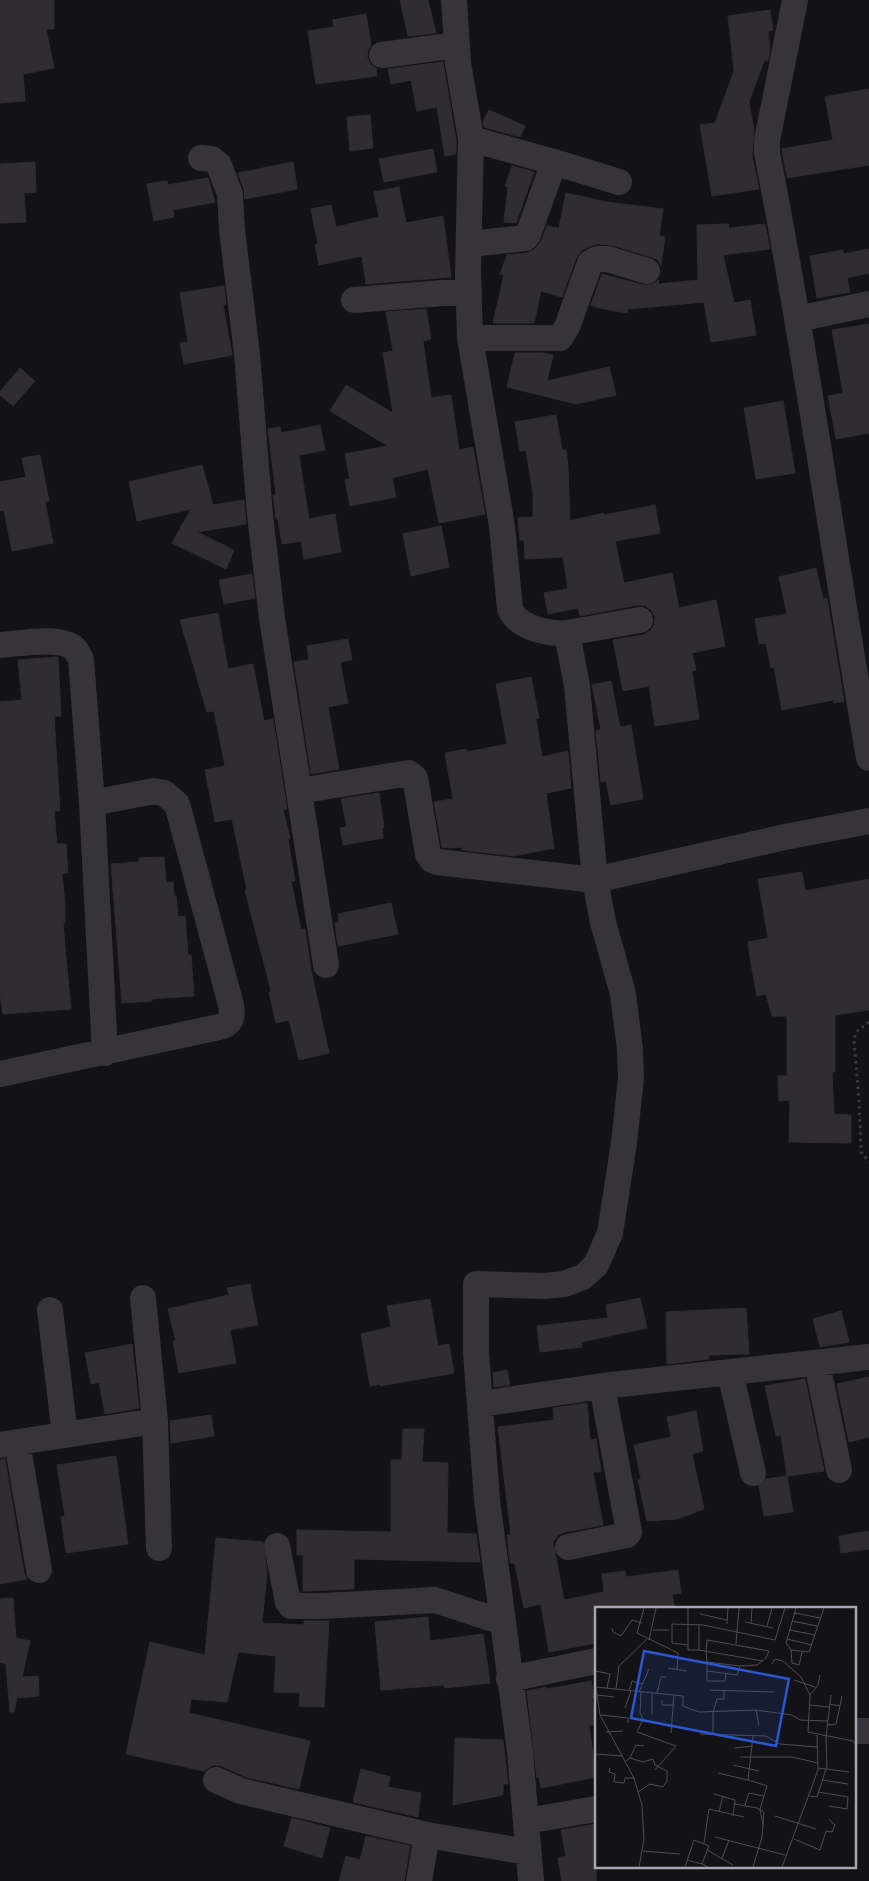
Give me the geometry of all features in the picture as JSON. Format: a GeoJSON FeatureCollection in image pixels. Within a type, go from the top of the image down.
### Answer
{"type":"FeatureCollection","features":[{"type":"Feature","properties":{"kind":"street"},"geometry":{"type":"LineString","coordinates":[[454,0],[458,63],[471,139],[470,338],[502,526],[510,609],[513,617],[521,623],[555,634],[640,620]]}},
{"type":"Feature","properties":{"kind":"street"},"geometry":{"type":"LineString","coordinates":[[795,0],[767,140],[768,153],[869,758]]}},
{"type":"Feature","properties":{"kind":"street"},"geometry":{"type":"LineString","coordinates":[[382,55],[457,45]]}},
{"type":"Feature","properties":{"kind":"street"},"geometry":{"type":"LineString","coordinates":[[471,139],[619,182]]}},
{"type":"Feature","properties":{"kind":"street"},"geometry":{"type":"LineString","coordinates":[[201,158],[212,159],[219,165],[230,194],[232,230],[247,354],[260,515],[272,618],[326,965]]}},
{"type":"Feature","properties":{"kind":"street"},"geometry":{"type":"LineString","coordinates":[[470,244],[525,238],[528,235],[554,162]]}},
{"type":"Feature","properties":{"kind":"street"},"geometry":{"type":"LineString","coordinates":[[470,338],[560,338],[567,327],[590,263],[597,259],[608,259],[646,271]]}},
{"type":"Feature","properties":{"kind":"street"},"geometry":{"type":"LineString","coordinates":[[354,300],[469,292]]}},
{"type":"Feature","properties":{"kind":"street"},"geometry":{"type":"LineString","coordinates":[[797,319],[869,304]]}},
{"type":"Feature","properties":{"kind":"street"},"geometry":{"type":"LineString","coordinates":[[531,1881],[520,1752],[487,1500],[476,1352],[476,1284],[546,1286],[564,1284],[583,1277],[596,1266],[610,1233],[624,1143],[631,1078],[630,1049],[623,994],[603,922],[595,880],[577,686],[567,633]]}},
{"type":"Feature","properties":{"kind":"street"},"geometry":{"type":"LineString","coordinates":[[0,645],[54,641],[68,645],[74,649],[81,659],[92,803],[105,1053]]}},
{"type":"Feature","properties":{"kind":"street"},"geometry":{"type":"LineString","coordinates":[[299,791],[408,773],[414,778],[428,854],[432,860],[595,880],[785,837],[869,822]]}},
{"type":"Feature","properties":{"kind":"street"},"geometry":{"type":"LineString","coordinates":[[0,1074],[224,1026],[231,1020],[232,1015],[177,804],[164,794],[154,791],[92,803]]}},
{"type":"Feature","properties":{"kind":"street"},"geometry":{"type":"LineString","coordinates":[[143,1298],[154,1421],[159,1548]]}},
{"type":"Feature","properties":{"kind":"street"},"geometry":{"type":"LineString","coordinates":[[50,1310],[65,1435]]}},
{"type":"Feature","properties":{"kind":"street"},"geometry":{"type":"LineString","coordinates":[[481,1404],[602,1386],[869,1357]]}},
{"type":"Feature","properties":{"kind":"street"},"geometry":{"type":"LineString","coordinates":[[817,1363],[840,1470]]}},
{"type":"Feature","properties":{"kind":"street"},"geometry":{"type":"LineString","coordinates":[[730,1372],[753,1473]]}},
{"type":"Feature","properties":{"kind":"street"},"geometry":{"type":"LineString","coordinates":[[568,1547],[627,1535],[629,1532],[602,1386]]}},
{"type":"Feature","properties":{"kind":"street"},"geometry":{"type":"LineString","coordinates":[[39,1570],[8,1443],[154,1421]]}},
{"type":"Feature","properties":{"kind":"street"},"geometry":{"type":"LineString","coordinates":[[277,1546],[288,1602],[291,1606],[436,1600],[502,1622]]}},
{"type":"Feature","properties":{"kind":"street"},"geometry":{"type":"LineString","coordinates":[[509,1679],[595,1661]]}},
{"type":"Feature","properties":{"kind":"street"},"geometry":{"type":"LineString","coordinates":[[856,1731],[869,1731]]}},
{"type":"Feature","properties":{"kind":"street"},"geometry":{"type":"LineString","coordinates":[[216,1780],[241,1791],[427,1835],[528,1852]]}},
{"type":"Feature","properties":{"kind":"street"},"geometry":{"type":"LineString","coordinates":[[526,1821],[595,1809]]}},
{"type":"Feature","properties":{"kind":"street"},"geometry":{"type":"LineString","coordinates":[[419,1881],[427,1835]]}},
{"type":"Feature","properties":{"kind":"path"},"geometry":{"type":"LineString","coordinates":[[869,1022],[856,1032],[854,1040],[861,1152],[869,1162]]}},
{"type":"Feature","properties":{"kind":"building"},"geometry":{"type":"Polygon","coordinates":[[[0,0],[54,0],[54,29],[46,29],[54,68],[23,74],[25,101],[0,103],[0,0]]]}},
{"type":"Feature","properties":{"kind":"building"},"geometry":{"type":"Polygon","coordinates":[[[400,0],[428,0],[436,33],[408,36],[400,0]]]}},
{"type":"Feature","properties":{"kind":"building"},"geometry":{"type":"Polygon","coordinates":[[[770,10],[773,30],[768,31],[770,50],[768,61],[764,61],[749,102],[754,130],[752,156],[759,189],[712,196],[700,125],[715,123],[734,71],[728,16],[770,10]]]}},
{"type":"Feature","properties":{"kind":"building"},"geometry":{"type":"Polygon","coordinates":[[[366,14],[371,45],[367,57],[370,64],[376,68],[377,76],[316,84],[308,31],[334,27],[333,20],[366,14]]]}},
{"type":"Feature","properties":{"kind":"building"},"geometry":{"type":"Polygon","coordinates":[[[443,62],[456,140],[456,154],[445,156],[437,107],[417,111],[411,80],[391,84],[388,69],[443,62]]]}},
{"type":"Feature","properties":{"kind":"building"},"geometry":{"type":"Polygon","coordinates":[[[869,89],[869,165],[787,178],[782,149],[833,140],[825,97],[869,89]]]}},
{"type":"Feature","properties":{"kind":"building"},"geometry":{"type":"Polygon","coordinates":[[[489,110],[525,126],[520,137],[484,127],[483,122],[489,110]]]}},
{"type":"Feature","properties":{"kind":"building"},"geometry":{"type":"Polygon","coordinates":[[[370,115],[373,148],[350,151],[347,117],[370,115]]]}},
{"type":"Feature","properties":{"kind":"building"},"geometry":{"type":"Polygon","coordinates":[[[433,149],[437,172],[384,182],[379,159],[433,149]]]}},
{"type":"Feature","properties":{"kind":"building"},"geometry":{"type":"Polygon","coordinates":[[[35,162],[36,192],[24,193],[26,222],[0,223],[0,164],[35,162]]]}},
{"type":"Feature","properties":{"kind":"building"},"geometry":{"type":"Polygon","coordinates":[[[293,162],[297,189],[245,199],[244,189],[238,173],[293,162]]]}},
{"type":"Feature","properties":{"kind":"building"},"geometry":{"type":"Polygon","coordinates":[[[512,166],[534,172],[516,223],[504,222],[508,187],[505,186],[512,166]]]}},
{"type":"Feature","properties":{"kind":"building"},"geometry":{"type":"Polygon","coordinates":[[[208,178],[215,202],[173,210],[174,217],[154,221],[147,184],[167,181],[168,185],[208,178]]]}},
{"type":"Feature","properties":{"kind":"building"},"geometry":{"type":"Polygon","coordinates":[[[399,187],[406,223],[443,216],[451,277],[366,284],[362,256],[319,265],[315,245],[318,244],[311,209],[331,205],[336,227],[379,217],[374,192],[399,187]]]}},
{"type":"Feature","properties":{"kind":"building"},"geometry":{"type":"Polygon","coordinates":[[[566,193],[607,202],[663,209],[659,236],[665,237],[661,266],[658,260],[651,257],[612,245],[597,244],[590,246],[582,250],[576,258],[562,297],[541,291],[534,323],[493,323],[504,275],[500,274],[507,255],[527,253],[535,249],[542,240],[547,226],[559,228],[566,193]]]}},
{"type":"Feature","properties":{"kind":"building"},"geometry":{"type":"Polygon","coordinates":[[[728,224],[729,228],[765,224],[770,249],[723,255],[734,303],[750,300],[756,335],[711,342],[704,302],[628,309],[627,313],[591,305],[602,274],[643,285],[651,285],[659,280],[658,284],[698,280],[697,225],[728,224]]]}},
{"type":"Feature","properties":{"kind":"building"},"geometry":{"type":"Polygon","coordinates":[[[869,249],[869,273],[847,278],[850,292],[817,298],[810,256],[843,250],[843,254],[869,249]]]}},
{"type":"Feature","properties":{"kind":"building"},"geometry":{"type":"Polygon","coordinates":[[[224,286],[226,304],[223,305],[232,355],[184,364],[180,343],[188,342],[180,293],[224,286]]]}},
{"type":"Feature","properties":{"kind":"building"},"geometry":{"type":"Polygon","coordinates":[[[426,309],[431,339],[423,341],[431,398],[451,395],[459,450],[473,447],[485,514],[439,523],[428,469],[392,478],[396,497],[350,506],[345,480],[350,479],[345,454],[388,446],[330,411],[346,385],[393,413],[383,353],[393,351],[386,312],[426,309]]]}},
{"type":"Feature","properties":{"kind":"building"},"geometry":{"type":"Polygon","coordinates":[[[869,324],[869,433],[836,439],[828,396],[843,393],[832,330],[869,324]]]}},
{"type":"Feature","properties":{"kind":"building"},"geometry":{"type":"Polygon","coordinates":[[[515,353],[553,355],[547,381],[609,367],[616,395],[576,404],[507,387],[515,353]]]}},
{"type":"Feature","properties":{"kind":"building"},"geometry":{"type":"Polygon","coordinates":[[[20,368],[35,381],[13,406],[0,395],[0,392],[20,368]]]}},
{"type":"Feature","properties":{"kind":"building"},"geometry":{"type":"Polygon","coordinates":[[[783,401],[795,473],[756,479],[744,408],[783,401]]]}},
{"type":"Feature","properties":{"kind":"building"},"geometry":{"type":"Polygon","coordinates":[[[556,415],[562,450],[566,450],[570,521],[604,513],[604,515],[655,505],[660,533],[615,541],[624,583],[672,573],[679,608],[716,600],[725,646],[692,653],[696,670],[692,671],[699,719],[655,726],[649,686],[623,691],[613,640],[643,635],[650,631],[654,625],[655,617],[646,606],[637,605],[580,616],[578,608],[548,614],[544,593],[568,589],[563,557],[525,559],[524,540],[520,540],[518,518],[533,517],[533,493],[526,450],[520,451],[515,422],[556,415]]]}},
{"type":"Feature","properties":{"kind":"building"},"geometry":{"type":"Polygon","coordinates":[[[320,425],[325,450],[299,455],[309,519],[335,514],[341,552],[304,559],[301,541],[282,544],[273,495],[276,495],[268,429],[280,427],[281,433],[320,425]]]}},
{"type":"Feature","properties":{"kind":"building"},"geometry":{"type":"Polygon","coordinates":[[[40,455],[49,501],[45,502],[53,543],[12,551],[4,510],[0,511],[0,482],[26,477],[22,458],[40,455]]]}},
{"type":"Feature","properties":{"kind":"building"},"geometry":{"type":"Polygon","coordinates":[[[202,465],[213,505],[244,500],[246,524],[197,532],[234,550],[226,569],[172,543],[191,509],[137,521],[129,482],[202,465]]]}},
{"type":"Feature","properties":{"kind":"building"},"geometry":{"type":"Polygon","coordinates":[[[441,526],[449,567],[411,576],[403,534],[441,526]]]}},
{"type":"Feature","properties":{"kind":"building"},"geometry":{"type":"Polygon","coordinates":[[[816,568],[823,599],[827,598],[844,701],[834,703],[833,700],[782,710],[774,667],[771,668],[766,643],[759,644],[755,619],[787,614],[779,577],[816,568]]]}},
{"type":"Feature","properties":{"kind":"building"},"geometry":{"type":"Polygon","coordinates":[[[252,574],[255,598],[224,604],[219,580],[252,574]]]}},
{"type":"Feature","properties":{"kind":"building"},"geometry":{"type":"Polygon","coordinates":[[[218,613],[228,669],[253,664],[264,721],[273,719],[287,809],[283,810],[290,838],[288,839],[295,881],[291,881],[301,930],[305,929],[311,970],[329,1053],[299,1060],[289,1020],[276,1023],[269,992],[271,991],[245,890],[247,890],[232,819],[215,822],[205,770],[225,766],[214,711],[207,712],[180,620],[218,613]]]}},
{"type":"Feature","properties":{"kind":"building"},"geometry":{"type":"Polygon","coordinates":[[[348,639],[352,660],[340,662],[348,703],[328,707],[339,769],[311,774],[294,662],[309,660],[307,646],[348,639]]]}},
{"type":"Feature","properties":{"kind":"building"},"geometry":{"type":"Polygon","coordinates":[[[58,657],[61,716],[54,716],[60,811],[54,811],[57,844],[66,844],[68,873],[62,873],[65,905],[65,923],[63,923],[71,1009],[3,1014],[0,995],[0,702],[22,700],[18,660],[58,657]]]}},
{"type":"Feature","properties":{"kind":"building"},"geometry":{"type":"Polygon","coordinates":[[[531,677],[539,718],[536,719],[542,757],[568,751],[571,788],[546,793],[554,848],[514,856],[462,850],[461,847],[442,847],[434,802],[453,799],[445,753],[466,749],[467,752],[507,744],[496,684],[531,677]]]}},
{"type":"Feature","properties":{"kind":"building"},"geometry":{"type":"Polygon","coordinates":[[[611,681],[620,727],[631,725],[643,799],[611,805],[606,781],[601,782],[596,731],[601,730],[592,685],[611,681]]]}},
{"type":"Feature","properties":{"kind":"building"},"geometry":{"type":"Polygon","coordinates":[[[379,793],[384,827],[382,828],[383,838],[343,845],[340,828],[347,827],[341,799],[379,793]]]}},
{"type":"Feature","properties":{"kind":"building"},"geometry":{"type":"Polygon","coordinates":[[[164,857],[166,883],[173,882],[178,917],[185,916],[188,955],[191,955],[194,996],[122,1003],[111,864],[139,862],[139,858],[164,857]]]}},
{"type":"Feature","properties":{"kind":"building"},"geometry":{"type":"Polygon","coordinates":[[[802,872],[805,891],[869,879],[869,1010],[835,1015],[835,1072],[832,1072],[834,1114],[851,1115],[851,1143],[789,1142],[790,1100],[779,1101],[778,1076],[787,1076],[787,1016],[772,1016],[766,994],[757,996],[751,964],[748,942],[768,938],[758,879],[802,872]]]}},
{"type":"Feature","properties":{"kind":"building"},"geometry":{"type":"Polygon","coordinates":[[[391,903],[398,934],[338,946],[335,923],[339,922],[338,914],[391,903]]]}},
{"type":"Feature","properties":{"kind":"building"},"geometry":{"type":"Polygon","coordinates":[[[250,1284],[258,1325],[230,1330],[236,1363],[179,1373],[173,1341],[176,1341],[168,1309],[229,1295],[227,1288],[250,1284]]]}},
{"type":"Feature","properties":{"kind":"building"},"geometry":{"type":"Polygon","coordinates":[[[640,1298],[647,1328],[581,1342],[582,1347],[540,1352],[537,1326],[608,1318],[606,1305],[640,1298]]]}},
{"type":"Feature","properties":{"kind":"building"},"geometry":{"type":"Polygon","coordinates":[[[430,1299],[438,1346],[449,1344],[454,1373],[380,1386],[380,1384],[370,1386],[361,1334],[391,1327],[387,1306],[430,1299]]]}},
{"type":"Feature","properties":{"kind":"building"},"geometry":{"type":"Polygon","coordinates":[[[746,1308],[749,1354],[709,1355],[709,1359],[667,1364],[666,1312],[746,1308]]]}},
{"type":"Feature","properties":{"kind":"building"},"geometry":{"type":"Polygon","coordinates":[[[841,1311],[849,1342],[820,1347],[813,1319],[841,1311]]]}},
{"type":"Feature","properties":{"kind":"building"},"geometry":{"type":"Polygon","coordinates":[[[132,1344],[139,1408],[105,1414],[99,1382],[91,1384],[85,1353],[132,1344]]]}},
{"type":"Feature","properties":{"kind":"building"},"geometry":{"type":"Polygon","coordinates":[[[507,1370],[510,1385],[494,1387],[493,1373],[507,1370]]]}},
{"type":"Feature","properties":{"kind":"building"},"geometry":{"type":"Polygon","coordinates":[[[869,1377],[869,1437],[849,1442],[837,1384],[869,1377]]]}},
{"type":"Feature","properties":{"kind":"building"},"geometry":{"type":"Polygon","coordinates":[[[805,1379],[824,1471],[787,1476],[781,1435],[776,1436],[765,1386],[805,1379]]]}},
{"type":"Feature","properties":{"kind":"building"},"geometry":{"type":"Polygon","coordinates":[[[587,1403],[590,1440],[596,1439],[601,1472],[593,1472],[603,1525],[565,1532],[558,1535],[553,1542],[564,1600],[604,1592],[602,1574],[625,1571],[626,1577],[678,1570],[681,1593],[672,1594],[675,1607],[595,1607],[595,1643],[549,1652],[541,1604],[524,1608],[515,1565],[510,1563],[507,1535],[511,1535],[498,1427],[554,1420],[553,1408],[587,1403]]]}},
{"type":"Feature","properties":{"kind":"building"},"geometry":{"type":"Polygon","coordinates":[[[696,1411],[703,1451],[692,1454],[704,1509],[677,1519],[647,1521],[638,1480],[641,1479],[634,1445],[671,1437],[667,1417],[696,1411]]]}},
{"type":"Feature","properties":{"kind":"building"},"geometry":{"type":"Polygon","coordinates":[[[211,1415],[214,1436],[171,1443],[170,1421],[211,1415]]]}},
{"type":"Feature","properties":{"kind":"building"},"geometry":{"type":"Polygon","coordinates":[[[403,1429],[424,1429],[422,1462],[448,1463],[447,1533],[476,1534],[480,1562],[354,1559],[354,1589],[303,1591],[303,1555],[297,1555],[297,1530],[391,1532],[391,1460],[402,1460],[403,1429]]]}},
{"type":"Feature","properties":{"kind":"building"},"geometry":{"type":"Polygon","coordinates":[[[116,1456],[128,1544],[66,1553],[61,1517],[65,1516],[57,1465],[116,1456]]]}},
{"type":"Feature","properties":{"kind":"building"},"geometry":{"type":"Polygon","coordinates":[[[5,1459],[24,1573],[27,1579],[0,1584],[0,1460],[5,1459]]]}},
{"type":"Feature","properties":{"kind":"building"},"geometry":{"type":"Polygon","coordinates":[[[787,1476],[793,1512],[764,1516],[759,1486],[766,1479],[787,1476]]]}},
{"type":"Feature","properties":{"kind":"building"},"geometry":{"type":"Polygon","coordinates":[[[869,1531],[869,1549],[841,1553],[839,1536],[869,1531]]]}},
{"type":"Feature","properties":{"kind":"building"},"geometry":{"type":"Polygon","coordinates":[[[216,1538],[263,1542],[267,1573],[262,1623],[304,1625],[304,1621],[329,1621],[324,1707],[299,1706],[300,1693],[274,1692],[276,1656],[238,1652],[227,1702],[191,1699],[189,1713],[310,1741],[299,1789],[246,1777],[222,1766],[214,1765],[204,1771],[126,1754],[150,1642],[205,1655],[216,1538]]]}},
{"type":"Feature","properties":{"kind":"building"},"geometry":{"type":"Polygon","coordinates":[[[13,1598],[16,1638],[30,1641],[22,1677],[38,1676],[39,1696],[17,1698],[14,1712],[10,1712],[6,1664],[0,1662],[0,1599],[13,1598]]]}},
{"type":"Feature","properties":{"kind":"building"},"geometry":{"type":"Polygon","coordinates":[[[428,1617],[430,1641],[483,1634],[490,1683],[445,1688],[444,1685],[381,1690],[375,1622],[428,1617]]]}},
{"type":"Feature","properties":{"kind":"building"},"geometry":{"type":"Polygon","coordinates":[[[591,1681],[595,1698],[592,1699],[595,1724],[589,1725],[595,1777],[541,1788],[539,1777],[537,1778],[527,1691],[546,1687],[547,1689],[591,1681]]]}},
{"type":"Feature","properties":{"kind":"building"},"geometry":{"type":"Polygon","coordinates":[[[455,1738],[503,1740],[508,1784],[503,1784],[503,1795],[453,1805],[455,1738]]]}},
{"type":"Feature","properties":{"kind":"building"},"geometry":{"type":"Polygon","coordinates":[[[361,1769],[390,1777],[388,1787],[421,1793],[418,1817],[353,1802],[361,1769]]]}},
{"type":"Feature","properties":{"kind":"building"},"geometry":{"type":"Polygon","coordinates":[[[292,1818],[330,1828],[322,1858],[284,1846],[292,1818]]]}},
{"type":"Feature","properties":{"kind":"building"},"geometry":{"type":"Polygon","coordinates":[[[595,1824],[596,1881],[562,1881],[558,1858],[566,1856],[561,1830],[595,1824]]]}},
{"type":"Feature","properties":{"kind":"building"},"geometry":{"type":"Polygon","coordinates":[[[366,1836],[410,1846],[404,1881],[339,1881],[346,1856],[360,1860],[366,1836]]]}}]}
